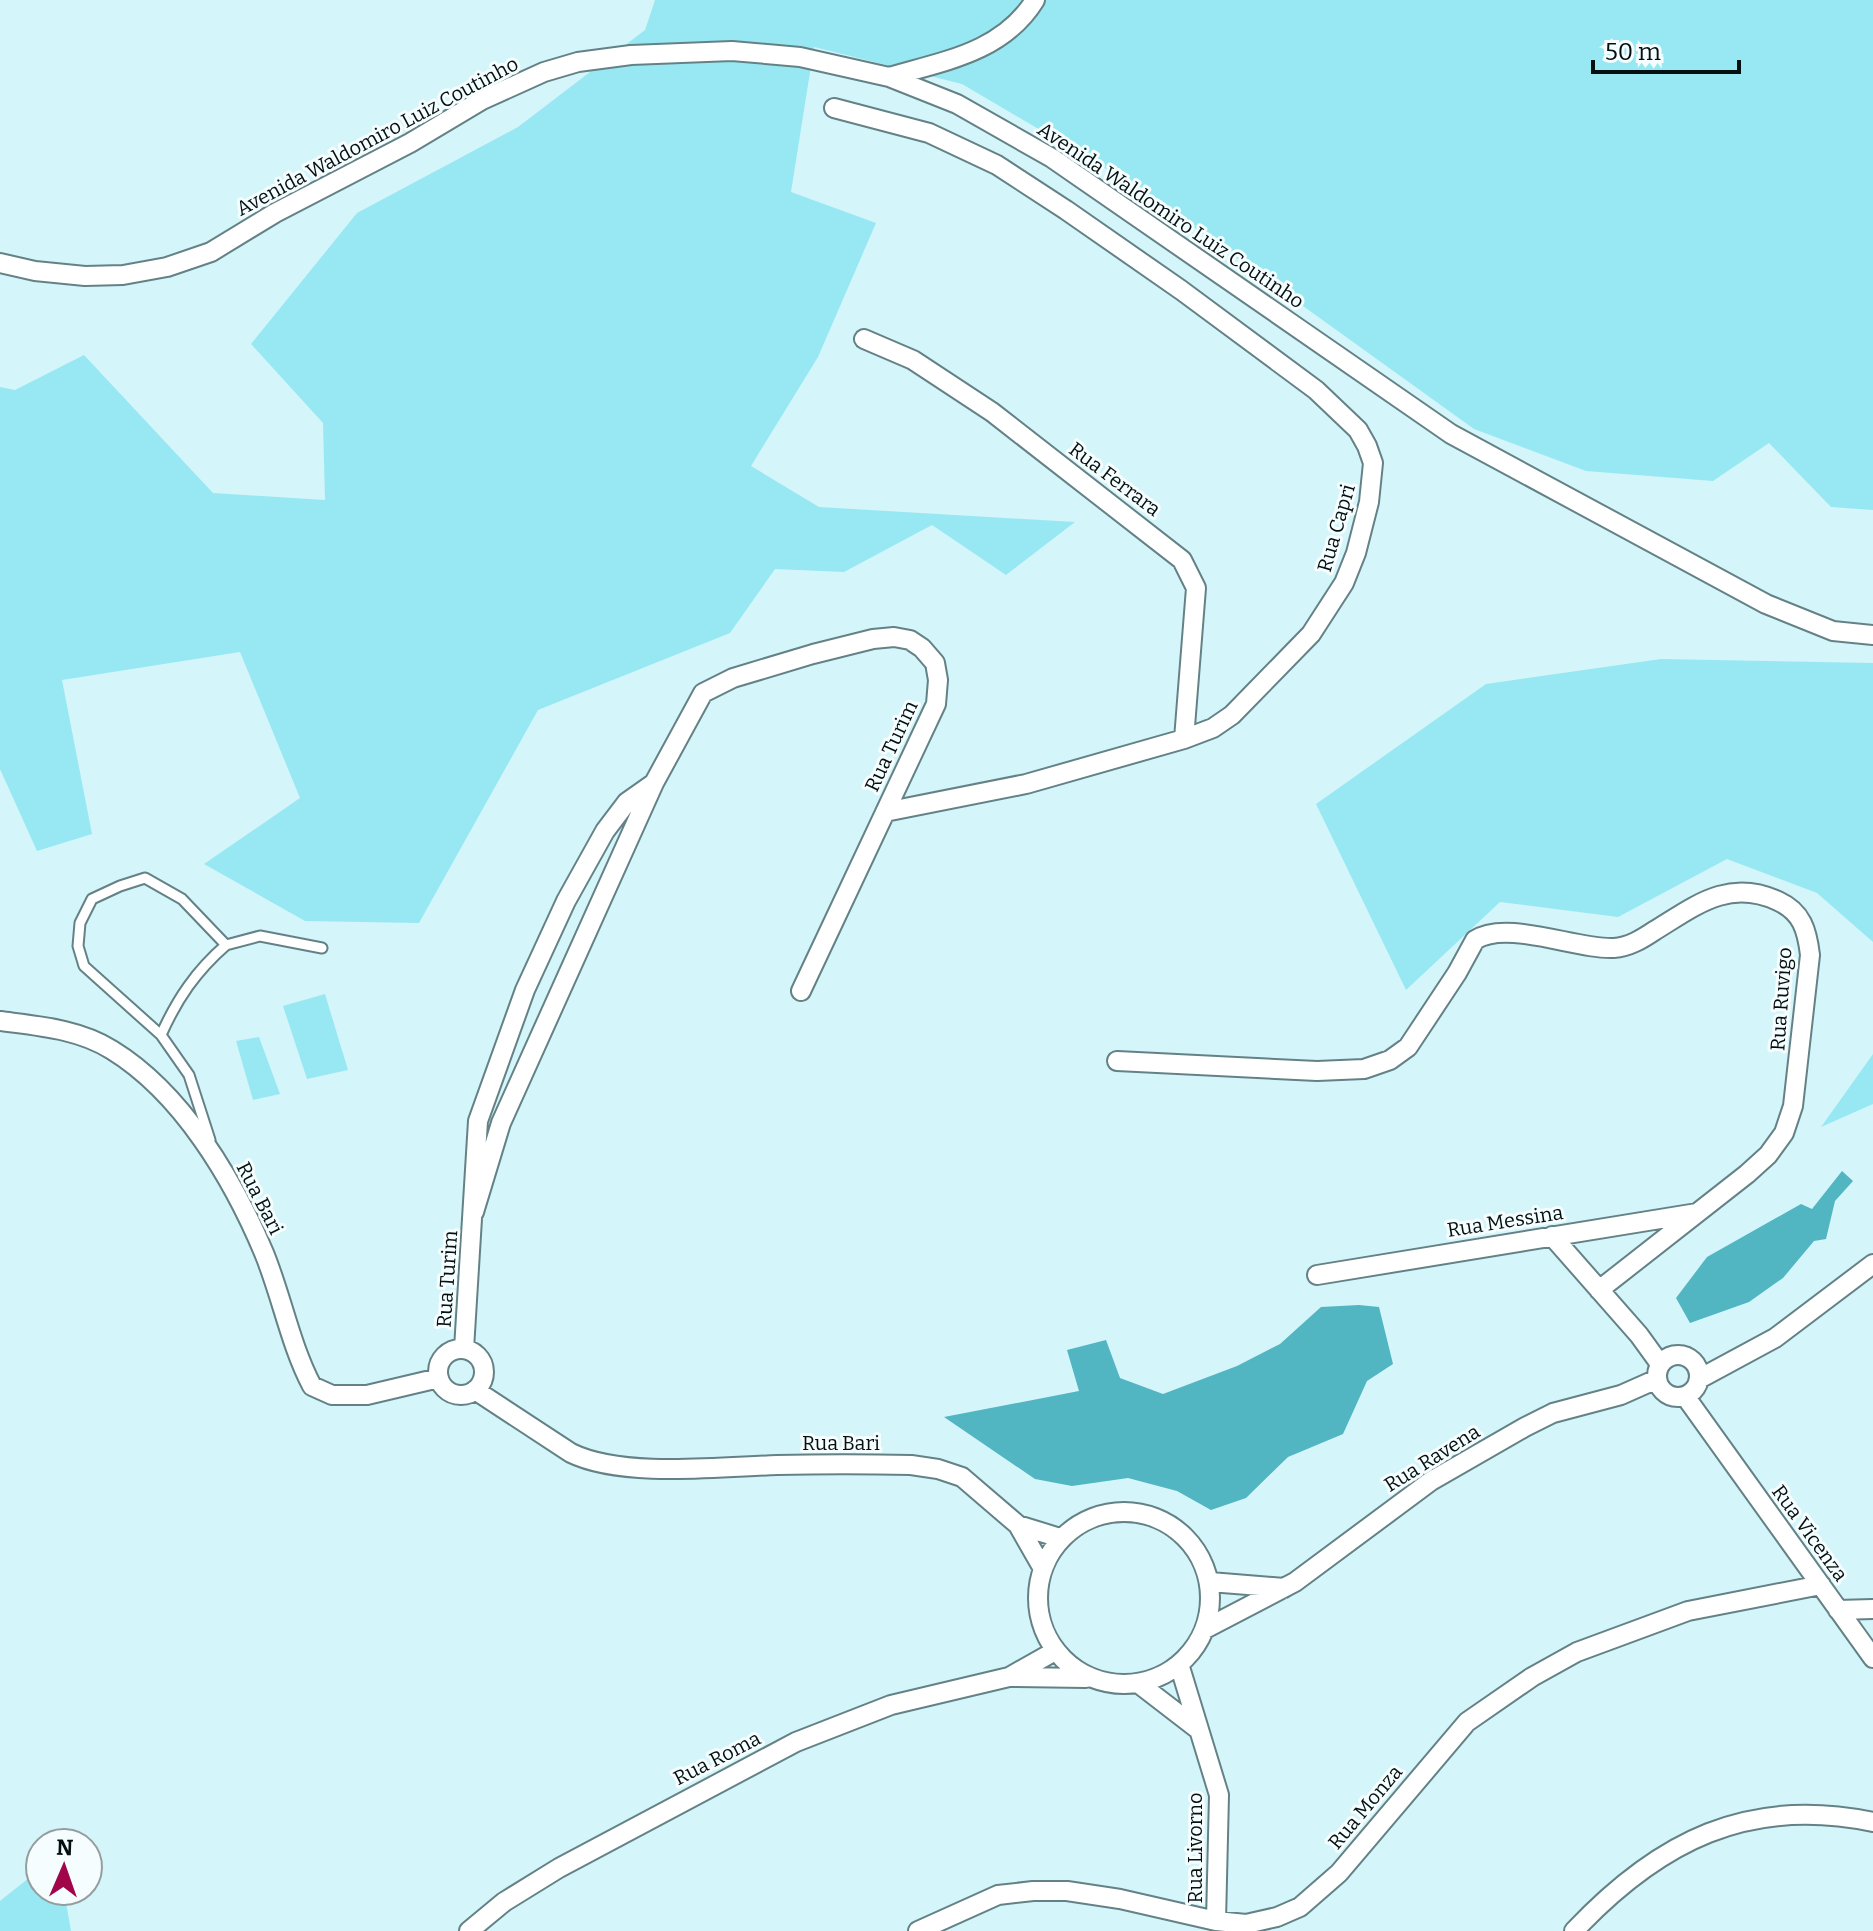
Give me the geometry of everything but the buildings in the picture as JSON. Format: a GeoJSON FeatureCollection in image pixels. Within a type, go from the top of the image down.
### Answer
{"type":"FeatureCollection","features":[{"type":"Feature","properties":{"kind":"street"},"geometry":{"type":"LineString","coordinates":[[889,77],[981,48],[1005,36],[1035,0]]}},
{"type":"Feature","properties":{"kind":"street","name":"Avenida Waldomiro Luiz Coutinho"},"geometry":{"type":"LineString","coordinates":[[0,263],[35,271],[85,276],[123,275],[167,267],[211,252],[275,213],[410,143],[482,100],[544,72],[578,62],[631,55],[732,51],[800,57],[889,77],[957,104],[1052,158],[1451,434],[1766,604],[1833,631],[1873,635]]}},
{"type":"Feature","properties":{"kind":"street","name":"Rua Capri"},"geometry":{"type":"LineString","coordinates":[[834,108],[929,133],[997,165],[1181,290],[1316,390],[1358,430],[1373,463],[1369,502],[1356,553],[1344,583],[1311,634],[1232,715],[1213,728],[1184,739],[1026,784],[885,812]]}},
{"type":"Feature","properties":{"kind":"street","name":"Rua Ferrara"},"geometry":{"type":"LineString","coordinates":[[864,339],[913,360],[992,412],[1182,560],[1196,588],[1184,739]]}},
{"type":"Feature","properties":{"kind":"street","name":"Rua Turim"},"geometry":{"type":"LineString","coordinates":[[474,1212],[501,1123],[654,783],[703,693],[733,678],[813,654],[873,639],[894,637],[910,640],[935,663],[938,680],[936,704],[801,991]]}},
{"type":"Feature","properties":{"kind":"street","name":"Rua Turim"},"geometry":{"type":"LineString","coordinates":[[464,1349],[478,1121],[525,990],[566,901],[605,831],[627,802],[654,783]]}},
{"type":"Feature","properties":{"kind":"street","name":"Rua Ruvigo"},"geometry":{"type":"LineString","coordinates":[[1117,1061],[1317,1071],[1364,1069],[1390,1060],[1408,1047],[1480,936],[1493,933],[1534,935],[1616,948],[1633,943],[1708,898],[1725,893],[1745,892],[1767,896],[1791,907],[1807,935],[1810,955],[1793,1106],[1784,1133],[1768,1155],[1599,1290]]}},
{"type":"Feature","properties":{"kind":"street","name":"Rua Bari"},"geometry":{"type":"LineString","coordinates":[[0,1021],[59,1030],[82,1036],[112,1050],[178,1105],[218,1162],[264,1253],[292,1340],[312,1386],[332,1395],[367,1395],[439,1378]]}},
{"type":"Feature","properties":{"kind":"street","name":"Rua Messina"},"geometry":{"type":"LineString","coordinates":[[1317,1275],[1700,1212]]}},
{"type":"Feature","properties":{"kind":"street"},"geometry":{"type":"LineString","coordinates":[[1552,1236],[1639,1335],[1663,1373],[1672,1397],[1787,1330],[1873,1264]]}},
{"type":"Feature","properties":{"kind":"street"},"geometry":{"type":"LineString","coordinates":[[464,1349],[482,1362],[483,1377],[475,1390],[461,1395],[447,1390],[439,1378],[439,1363],[449,1352],[464,1349]]}},
{"type":"Feature","properties":{"kind":"street"},"geometry":{"type":"LineString","coordinates":[[1663,1373],[1687,1357],[1694,1382]]}},
{"type":"Feature","properties":{"kind":"street","name":"Rua Ravena"},"geometry":{"type":"LineString","coordinates":[[1205,1629],[1284,1588],[1431,1481],[1525,1427],[1553,1413],[1621,1395],[1663,1373]]}},
{"type":"Feature","properties":{"kind":"street","name":"Rua Vicenza"},"geometry":{"type":"LineString","coordinates":[[1694,1382],[1713,1433],[1873,1658]]}},
{"type":"Feature","properties":{"kind":"street","name":"Rua Bari"},"geometry":{"type":"LineString","coordinates":[[475,1390],[584,1460],[633,1467],[911,1465],[938,1469],[962,1477],[1018,1525],[1042,1567]]}},
{"type":"Feature","properties":{"kind":"street"},"geometry":{"type":"LineString","coordinates":[[1117,1511],[1143,1513],[1167,1522],[1187,1538],[1202,1558],[1210,1582],[1210,1608],[1205,1629],[1195,1648],[1161,1676],[1138,1683],[1115,1684],[1091,1678],[1071,1666],[1055,1651],[1037,1611],[1037,1589],[1042,1567],[1060,1538],[1092,1517],[1117,1511]]}},
{"type":"Feature","properties":{"kind":"street","name":"Rua Bari"},"geometry":{"type":"LineString","coordinates":[[1018,1525],[1060,1538]]}},
{"type":"Feature","properties":{"kind":"street"},"geometry":{"type":"LineString","coordinates":[[1210,1582],[1284,1588]]}},
{"type":"Feature","properties":{"kind":"street","name":"Rua Monza"},"geometry":{"type":"LineString","coordinates":[[918,1931],[998,1895],[1033,1891],[1067,1891],[1120,1899],[1216,1921],[1246,1924],[1277,1917],[1300,1907],[1339,1873],[1467,1722],[1532,1677],[1591,1647],[1688,1611],[1821,1585]]}},
{"type":"Feature","properties":{"kind":"street"},"geometry":{"type":"LineString","coordinates":[[1838,1610],[1873,1609]]}},
{"type":"Feature","properties":{"kind":"street","name":"Rua Roma"},"geometry":{"type":"LineString","coordinates":[[1009,1677],[1055,1651]]}},
{"type":"Feature","properties":{"kind":"street","name":"Rua Livorno"},"geometry":{"type":"LineString","coordinates":[[1179,1664],[1219,1795],[1216,1921]]}},
{"type":"Feature","properties":{"kind":"street","name":"Rua Roma"},"geometry":{"type":"LineString","coordinates":[[469,1931],[504,1902],[559,1868],[796,1742],[891,1705],[1009,1677],[1091,1678]]}},
{"type":"Feature","properties":{"kind":"street"},"geometry":{"type":"LineString","coordinates":[[1138,1683],[1199,1730]]}},
{"type":"Feature","properties":{"kind":"street"},"geometry":{"type":"LineString","coordinates":[[1574,1931],[1599,1904],[1643,1868],[1698,1836],[1737,1822],[1791,1814],[1841,1816],[1873,1822]]}},
{"type":"Feature","properties":{"kind":"lane"},"geometry":{"type":"LineString","coordinates":[[218,1162],[189,1075],[161,1035],[84,966],[78,946],[80,923],[92,899],[145,878],[182,899],[226,945]]}},
{"type":"Feature","properties":{"kind":"lane"},"geometry":{"type":"LineString","coordinates":[[161,1035],[187,985],[207,961],[226,945],[260,936],[322,948]]}},
{"type":"Feature","properties":{"kind":"shaded area"},"geometry":{"type":"Polygon","coordinates":[[[655,0],[1873,0],[1873,510],[1831,507],[1769,443],[1713,481],[1586,471],[1474,429],[1139,188],[962,84],[814,47],[791,192],[876,223],[818,357],[751,466],[819,507],[1075,522],[1006,575],[932,525],[844,572],[775,569],[730,633],[538,710],[419,923],[305,921],[204,864],[300,798],[240,652],[62,680],[92,834],[37,851],[0,769],[0,387],[15,390],[84,355],[213,493],[325,500],[323,423],[251,344],[357,213],[518,127],[645,30],[655,0]]]}},
{"type":"Feature","properties":{"kind":"shaded area"},"geometry":{"type":"Polygon","coordinates":[[[1661,659],[1873,663],[1873,942],[1817,893],[1727,859],[1618,917],[1500,902],[1406,990],[1316,804],[1486,684],[1661,659]]]}},
{"type":"Feature","properties":{"kind":"shaded area"},"geometry":{"type":"Polygon","coordinates":[[[325,994],[348,1070],[307,1079],[283,1006],[325,994]]]}},
{"type":"Feature","properties":{"kind":"shaded area"},"geometry":{"type":"Polygon","coordinates":[[[259,1037],[280,1094],[253,1100],[236,1041],[259,1037]]]}},
{"type":"Feature","properties":{"kind":"shaded area"},"geometry":{"type":"Polygon","coordinates":[[[1873,1054],[1873,1104],[1821,1127],[1873,1054]]]}},
{"type":"Feature","properties":{"kind":"shaded area"},"geometry":{"type":"Polygon","coordinates":[[[1842,1171],[1853,1181],[1835,1201],[1826,1239],[1814,1241],[1783,1278],[1749,1302],[1690,1323],[1676,1298],[1707,1257],[1801,1204],[1812,1209],[1842,1171]]]}},
{"type":"Feature","properties":{"kind":"shaded area"},"geometry":{"type":"Polygon","coordinates":[[[1321,1307],[1379,1307],[1393,1364],[1367,1381],[1343,1434],[1288,1457],[1246,1498],[1211,1510],[1177,1491],[1128,1478],[1072,1486],[1035,1479],[944,1417],[1079,1391],[1067,1350],[1106,1340],[1120,1378],[1163,1394],[1237,1366],[1280,1344],[1321,1307]]]}},
{"type":"Feature","properties":{"kind":"shaded area"},"geometry":{"type":"Polygon","coordinates":[[[24,1882],[24,1907],[67,1907],[71,1931],[0,1931],[0,1901],[24,1882]]]}}]}
